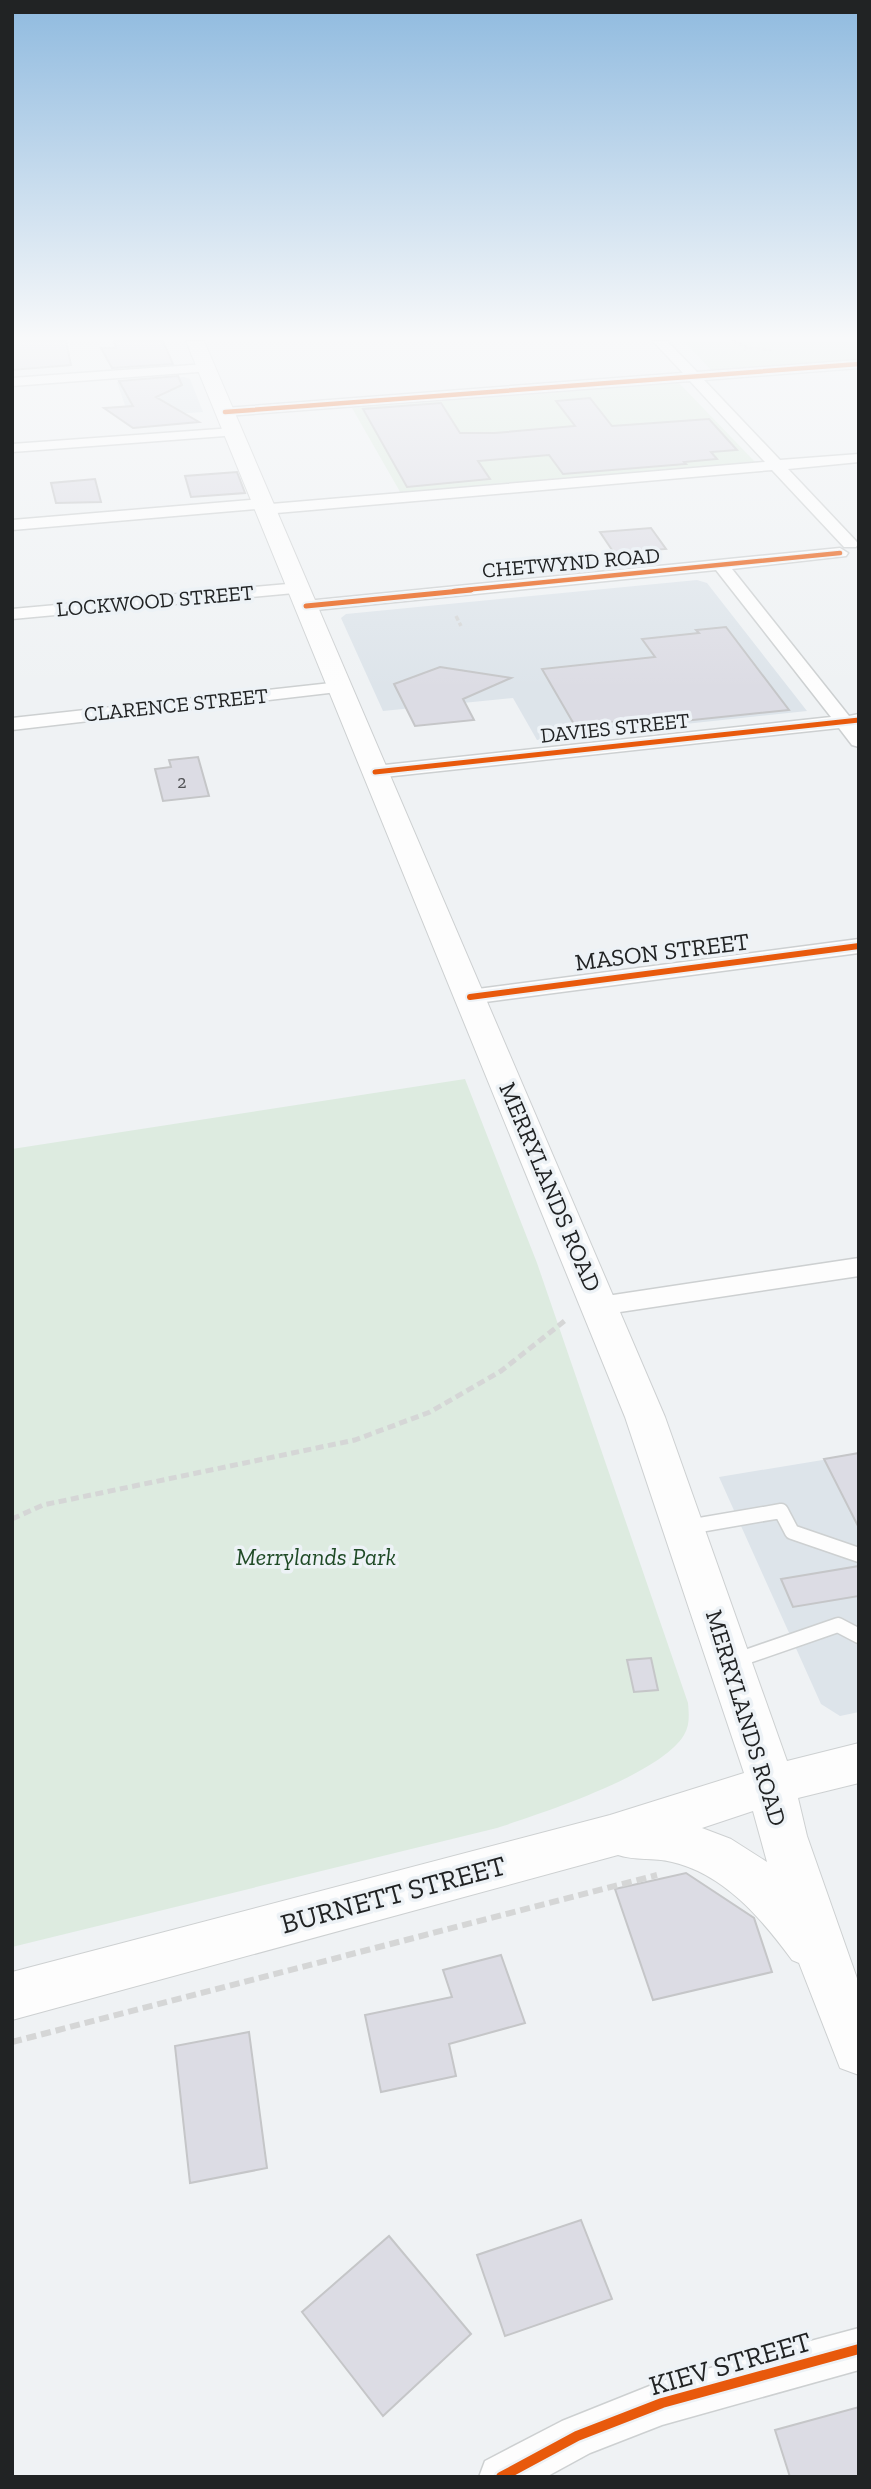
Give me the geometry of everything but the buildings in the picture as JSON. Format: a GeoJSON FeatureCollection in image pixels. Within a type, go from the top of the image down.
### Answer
{"type":"FeatureCollection","features":[{"type":"Feature","properties":{"kind":"main road","name":"MERRYLANDS ROAD"},"geometry":{"type":"LineString","coordinates":[[243,457],[600,1306],[665,1469],[771,1785],[783,1836],[825,1964],[859,2050]]}},
{"type":"Feature","properties":{"kind":"main road","name":"BURNETT STREET"},"geometry":{"type":"LineString","coordinates":[[12,1996],[610,1836],[771,1785],[859,1763]]}},
{"type":"Feature","properties":{"kind":"main road"},"geometry":{"type":"LineString","coordinates":[[610,1836],[670,1840],[697,1848],[733,1864],[758,1883],[785,1911],[825,1964]]}},
{"type":"Feature","properties":{"kind":"street"},"geometry":{"type":"LineString","coordinates":[[770,457],[852,550]]}},
{"type":"Feature","properties":{"kind":"street"},"geometry":{"type":"LineString","coordinates":[[12,525],[859,458]]}},
{"type":"Feature","properties":{"kind":"street","name":"CHETWYND ROAD"},"geometry":{"type":"LineString","coordinates":[[302,597],[722,567],[852,550]]}},
{"type":"Feature","properties":{"kind":"street"},"geometry":{"type":"LineString","coordinates":[[722,567],[851,721],[859,741]]}},
{"type":"Feature","properties":{"kind":"street","name":"LOCKWOOD STREET"},"geometry":{"type":"LineString","coordinates":[[12,614],[302,597]]}},
{"type":"Feature","properties":{"kind":"street","name":"CLARENCE STREET"},"geometry":{"type":"LineString","coordinates":[[12,724],[340,687]]}},
{"type":"Feature","properties":{"kind":"street","name":"DAVIES STREET"},"geometry":{"type":"LineString","coordinates":[[375,772],[851,721]]}},
{"type":"Feature","properties":{"kind":"street","name":"MASON STREET"},"geometry":{"type":"LineString","coordinates":[[470,996],[859,946]]}},
{"type":"Feature","properties":{"kind":"street"},"geometry":{"type":"LineString","coordinates":[[600,1306],[859,1267]]}},
{"type":"Feature","properties":{"kind":"street","name":"KIEV STREET"},"geometry":{"type":"LineString","coordinates":[[501,2477],[577,2436],[663,2403],[859,2349]]}},
{"type":"Feature","properties":{"kind":"lane"},"geometry":{"type":"LineString","coordinates":[[684,1528],[780,1511],[792,1532],[859,1555]]}},
{"type":"Feature","properties":{"kind":"lane"},"geometry":{"type":"LineString","coordinates":[[731,1663],[838,1625],[859,1636]]}},
{"type":"Feature","properties":{"kind":"path"},"geometry":{"type":"LineString","coordinates":[[456,616],[461,625]]}},
{"type":"Feature","properties":{"kind":"path"},"geometry":{"type":"LineString","coordinates":[[12,1519],[43,1505],[355,1440],[442,1405],[501,1371],[567,1319]]}},
{"type":"Feature","properties":{"kind":"path"},"geometry":{"type":"LineString","coordinates":[[12,2042],[659,1874]]}},
{"type":"Feature","properties":{"kind":"shaded area"},"geometry":{"type":"Polygon","coordinates":[[[697,580],[707,583],[807,711],[537,740],[513,698],[383,711],[341,618],[346,614],[697,580]]]}},
{"type":"Feature","properties":{"kind":"shaded area"},"geometry":{"type":"Polygon","coordinates":[[[859,1454],[859,1712],[840,1716],[821,1704],[719,1477],[859,1454]]]}},
{"type":"Feature","properties":{"kind":"green space"},"geometry":{"type":"Polygon","coordinates":[[[380,457],[750,457],[756,463],[403,497],[380,457]]]}},
{"type":"Feature","properties":{"kind":"green space","name":"Merrylands Park"},"geometry":{"type":"Polygon","coordinates":[[[465,1079],[537,1263],[688,1703],[688,1723],[684,1735],[671,1750],[626,1778],[570,1803],[497,1828],[12,1947],[12,1149],[465,1079]]]}},
{"type":"Feature","properties":{"kind":"cycle path"},"geometry":{"type":"LineString","coordinates":[[306,606],[840,553]]}},
{"type":"Feature","properties":{"kind":"cycle path"},"geometry":{"type":"LineString","coordinates":[[375,772],[859,720]]}},
{"type":"Feature","properties":{"kind":"cycle path"},"geometry":{"type":"LineString","coordinates":[[470,997],[859,946]]}},
{"type":"Feature","properties":{"kind":"cycle path"},"geometry":{"type":"LineString","coordinates":[[501,2477],[577,2436],[662,2403],[859,2349]]}}]}
